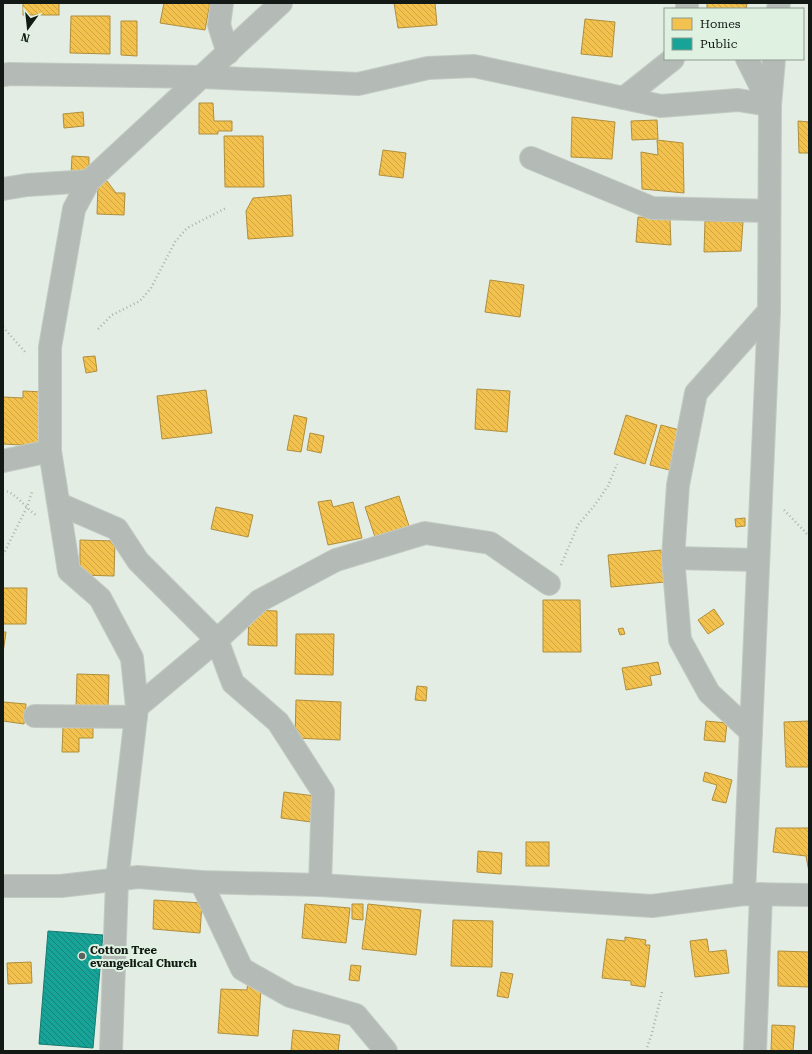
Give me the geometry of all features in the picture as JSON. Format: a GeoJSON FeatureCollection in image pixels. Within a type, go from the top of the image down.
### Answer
{"type":"FeatureCollection","features":[{"type":"Feature","properties":{"kind":"street"},"geometry":{"type":"LineString","coordinates":[[222,3],[219,25],[228,53]]}},
{"type":"Feature","properties":{"kind":"street"},"geometry":{"type":"LineString","coordinates":[[111,1051],[117,880],[137,712],[132,658],[100,598],[69,571],[50,451],[50,347],[74,209],[89,181],[281,3]]}},
{"type":"Feature","properties":{"kind":"street"},"geometry":{"type":"LineString","coordinates":[[624,98],[672,60]]}},
{"type":"Feature","properties":{"kind":"street"},"geometry":{"type":"LineString","coordinates":[[748,60],[770,105]]}},
{"type":"Feature","properties":{"kind":"street"},"geometry":{"type":"LineString","coordinates":[[755,1051],[751,732],[769,311],[770,105],[774,60]]}},
{"type":"Feature","properties":{"kind":"street"},"geometry":{"type":"LineString","coordinates":[[3,75],[202,77],[358,84],[428,68],[474,66],[661,106],[738,100],[770,105]]}},
{"type":"Feature","properties":{"kind":"street"},"geometry":{"type":"LineString","coordinates":[[531,158],[652,208],[769,211]]}},
{"type":"Feature","properties":{"kind":"street"},"geometry":{"type":"LineString","coordinates":[[3,189],[28,185],[89,181]]}},
{"type":"Feature","properties":{"kind":"street"},"geometry":{"type":"LineString","coordinates":[[751,732],[709,693],[680,640],[672,558],[678,485],[696,393],[769,311]]}},
{"type":"Feature","properties":{"kind":"street"},"geometry":{"type":"LineString","coordinates":[[3,460],[50,451]]}},
{"type":"Feature","properties":{"kind":"street"},"geometry":{"type":"LineString","coordinates":[[59,504],[117,528],[138,561],[218,640],[233,683],[278,722],[323,792],[320,885]]}},
{"type":"Feature","properties":{"kind":"street"},"geometry":{"type":"LineString","coordinates":[[35,716],[137,712],[218,640],[258,601],[336,560],[425,533],[490,543],[549,584]]}},
{"type":"Feature","properties":{"kind":"street"},"geometry":{"type":"LineString","coordinates":[[672,558],[758,560]]}},
{"type":"Feature","properties":{"kind":"street"},"geometry":{"type":"LineString","coordinates":[[3,886],[61,886],[138,877],[201,882],[320,885],[652,906],[752,894],[809,895]]}},
{"type":"Feature","properties":{"kind":"street"},"geometry":{"type":"LineString","coordinates":[[201,882],[242,969],[290,996],[356,1015],[386,1051]]}},
{"type":"Feature","properties":{"kind":"path"},"geometry":{"type":"LineString","coordinates":[[98,329],[112,315],[140,301],[151,288],[175,242],[187,228],[226,208]]}},
{"type":"Feature","properties":{"kind":"path"},"geometry":{"type":"LineString","coordinates":[[549,584],[560,567],[578,525],[608,486],[617,464]]}},
{"type":"Feature","properties":{"kind":"path"},"geometry":{"type":"LineString","coordinates":[[3,490],[20,499],[33,514],[45,521],[62,525]]}},
{"type":"Feature","properties":{"kind":"path"},"geometry":{"type":"LineString","coordinates":[[3,555],[27,507],[32,491]]}},
{"type":"Feature","properties":{"kind":"path"},"geometry":{"type":"LineString","coordinates":[[761,499],[772,502],[785,510],[809,536]]}},
{"type":"Feature","properties":{"kind":"path"},"geometry":{"type":"LineString","coordinates":[[646,1051],[662,992]]}},
{"type":"Feature","properties":{"kind":"building: Homes"},"geometry":{"type":"Polygon","coordinates":[[[23,3],[59,3],[59,15],[23,15],[23,3]]]}},
{"type":"Feature","properties":{"kind":"building: Homes"},"geometry":{"type":"Polygon","coordinates":[[[164,3],[210,3],[205,30],[160,23],[164,3]]]}},
{"type":"Feature","properties":{"kind":"building: Homes"},"geometry":{"type":"Polygon","coordinates":[[[394,3],[435,3],[437,25],[398,28],[394,3]]]}},
{"type":"Feature","properties":{"kind":"building: Homes"},"geometry":{"type":"Polygon","coordinates":[[[707,3],[747,4],[746,8],[707,8],[707,3]]]}},
{"type":"Feature","properties":{"kind":"building: Homes"},"geometry":{"type":"Polygon","coordinates":[[[71,16],[110,16],[110,54],[70,53],[71,16]]]}},
{"type":"Feature","properties":{"kind":"building: Homes"},"geometry":{"type":"Polygon","coordinates":[[[585,19],[615,22],[612,57],[581,54],[585,19]]]}},
{"type":"Feature","properties":{"kind":"building: Homes"},"geometry":{"type":"Polygon","coordinates":[[[121,21],[137,21],[137,56],[121,55],[121,21]]]}},
{"type":"Feature","properties":{"kind":"building: Homes"},"geometry":{"type":"Polygon","coordinates":[[[199,103],[213,103],[214,121],[232,121],[232,131],[218,131],[218,134],[199,134],[199,103]]]}},
{"type":"Feature","properties":{"kind":"building: Homes"},"geometry":{"type":"Polygon","coordinates":[[[83,112],[84,126],[64,128],[63,114],[83,112]]]}},
{"type":"Feature","properties":{"kind":"building: Homes"},"geometry":{"type":"Polygon","coordinates":[[[572,117],[615,122],[612,159],[571,157],[572,117]]]}},
{"type":"Feature","properties":{"kind":"building: Homes"},"geometry":{"type":"Polygon","coordinates":[[[657,120],[658,139],[632,140],[631,121],[657,120]]]}},
{"type":"Feature","properties":{"kind":"building: Homes"},"geometry":{"type":"Polygon","coordinates":[[[798,121],[809,122],[809,153],[799,153],[798,121]]]}},
{"type":"Feature","properties":{"kind":"building: Homes"},"geometry":{"type":"Polygon","coordinates":[[[224,136],[263,136],[264,187],[225,187],[224,136]]]}},
{"type":"Feature","properties":{"kind":"building: Homes"},"geometry":{"type":"Polygon","coordinates":[[[657,140],[683,143],[684,193],[642,189],[641,152],[658,155],[657,140]]]}},
{"type":"Feature","properties":{"kind":"building: Homes"},"geometry":{"type":"Polygon","coordinates":[[[383,150],[406,153],[403,178],[379,175],[383,150]]]}},
{"type":"Feature","properties":{"kind":"building: Homes"},"geometry":{"type":"Polygon","coordinates":[[[72,156],[89,157],[89,177],[71,176],[72,156]]]}},
{"type":"Feature","properties":{"kind":"building: Homes"},"geometry":{"type":"Polygon","coordinates":[[[107,181],[116,193],[125,193],[124,215],[97,214],[98,183],[107,181]]]}},
{"type":"Feature","properties":{"kind":"building: Homes"},"geometry":{"type":"Polygon","coordinates":[[[291,195],[293,236],[248,239],[246,211],[253,198],[291,195]]]}},
{"type":"Feature","properties":{"kind":"building: Homes"},"geometry":{"type":"Polygon","coordinates":[[[638,217],[670,219],[671,245],[636,242],[638,217]]]}},
{"type":"Feature","properties":{"kind":"building: Homes"},"geometry":{"type":"Polygon","coordinates":[[[705,221],[743,222],[741,251],[704,252],[705,221]]]}},
{"type":"Feature","properties":{"kind":"building: Homes"},"geometry":{"type":"Polygon","coordinates":[[[490,280],[524,285],[520,317],[485,312],[490,280]]]}},
{"type":"Feature","properties":{"kind":"building: Homes"},"geometry":{"type":"Polygon","coordinates":[[[95,356],[97,371],[86,373],[83,357],[95,356]]]}},
{"type":"Feature","properties":{"kind":"building: Homes"},"geometry":{"type":"Polygon","coordinates":[[[477,389],[510,391],[507,432],[475,429],[477,389]]]}},
{"type":"Feature","properties":{"kind":"building: Homes"},"geometry":{"type":"Polygon","coordinates":[[[206,390],[212,433],[162,439],[157,396],[206,390]]]}},
{"type":"Feature","properties":{"kind":"building: Homes"},"geometry":{"type":"Polygon","coordinates":[[[23,391],[43,392],[41,446],[3,444],[3,397],[23,398],[23,391]]]}},
{"type":"Feature","properties":{"kind":"building: Homes"},"geometry":{"type":"Polygon","coordinates":[[[294,415],[307,418],[301,452],[287,450],[294,415]]]}},
{"type":"Feature","properties":{"kind":"building: Homes"},"geometry":{"type":"Polygon","coordinates":[[[626,415],[657,425],[645,464],[614,454],[626,415]]]}},
{"type":"Feature","properties":{"kind":"building: Homes"},"geometry":{"type":"Polygon","coordinates":[[[661,425],[683,431],[673,471],[650,465],[661,425]]]}},
{"type":"Feature","properties":{"kind":"building: Homes"},"geometry":{"type":"Polygon","coordinates":[[[310,433],[324,436],[321,453],[307,450],[310,433]]]}},
{"type":"Feature","properties":{"kind":"building: Homes"},"geometry":{"type":"Polygon","coordinates":[[[399,496],[410,529],[376,540],[365,507],[399,496]]]}},
{"type":"Feature","properties":{"kind":"building: Homes"},"geometry":{"type":"Polygon","coordinates":[[[331,500],[333,507],[353,502],[362,538],[328,545],[318,502],[331,500]]]}},
{"type":"Feature","properties":{"kind":"building: Homes"},"geometry":{"type":"Polygon","coordinates":[[[216,507],[253,515],[248,537],[211,529],[216,507]]]}},
{"type":"Feature","properties":{"kind":"building: Homes"},"geometry":{"type":"Polygon","coordinates":[[[745,518],[745,526],[736,527],[735,519],[745,518]]]}},
{"type":"Feature","properties":{"kind":"building: Homes"},"geometry":{"type":"Polygon","coordinates":[[[80,540],[115,541],[114,576],[80,575],[80,540]]]}},
{"type":"Feature","properties":{"kind":"building: Homes"},"geometry":{"type":"Polygon","coordinates":[[[661,550],[665,582],[611,587],[608,555],[661,550]]]}},
{"type":"Feature","properties":{"kind":"building: Homes"},"geometry":{"type":"Polygon","coordinates":[[[3,588],[27,588],[26,624],[3,624],[3,588]]]}},
{"type":"Feature","properties":{"kind":"building: Homes"},"geometry":{"type":"Polygon","coordinates":[[[543,600],[580,600],[581,652],[543,652],[543,600]]]}},
{"type":"Feature","properties":{"kind":"building: Homes"},"geometry":{"type":"Polygon","coordinates":[[[714,609],[724,624],[708,634],[698,620],[714,609]]]}},
{"type":"Feature","properties":{"kind":"building: Homes"},"geometry":{"type":"Polygon","coordinates":[[[249,610],[277,611],[277,646],[248,645],[249,610]]]}},
{"type":"Feature","properties":{"kind":"building: Homes"},"geometry":{"type":"Polygon","coordinates":[[[623,628],[625,634],[620,635],[618,629],[623,628]]]}},
{"type":"Feature","properties":{"kind":"building: Homes"},"geometry":{"type":"Polygon","coordinates":[[[3,632],[6,632],[3,653],[3,632]]]}},
{"type":"Feature","properties":{"kind":"building: Homes"},"geometry":{"type":"Polygon","coordinates":[[[296,634],[334,634],[333,675],[295,674],[296,634]]]}},
{"type":"Feature","properties":{"kind":"building: Homes"},"geometry":{"type":"Polygon","coordinates":[[[658,662],[661,674],[650,676],[652,685],[626,690],[622,668],[658,662]]]}},
{"type":"Feature","properties":{"kind":"building: Homes"},"geometry":{"type":"Polygon","coordinates":[[[77,674],[109,675],[108,710],[76,709],[77,674]]]}},
{"type":"Feature","properties":{"kind":"building: Homes"},"geometry":{"type":"Polygon","coordinates":[[[417,686],[427,687],[426,701],[415,700],[417,686]]]}},
{"type":"Feature","properties":{"kind":"building: Homes"},"geometry":{"type":"Polygon","coordinates":[[[296,700],[341,702],[340,740],[295,738],[296,700]]]}},
{"type":"Feature","properties":{"kind":"building: Homes"},"geometry":{"type":"Polygon","coordinates":[[[3,702],[26,704],[24,724],[3,721],[3,702]]]}},
{"type":"Feature","properties":{"kind":"building: Homes"},"geometry":{"type":"Polygon","coordinates":[[[706,721],[727,723],[725,742],[704,740],[706,721]]]}},
{"type":"Feature","properties":{"kind":"building: Homes"},"geometry":{"type":"Polygon","coordinates":[[[809,721],[809,767],[786,767],[784,722],[809,721]]]}},
{"type":"Feature","properties":{"kind":"building: Homes"},"geometry":{"type":"Polygon","coordinates":[[[63,727],[93,728],[93,738],[79,738],[79,752],[62,752],[63,727]]]}},
{"type":"Feature","properties":{"kind":"building: Homes"},"geometry":{"type":"Polygon","coordinates":[[[705,772],[732,780],[726,803],[712,800],[717,785],[703,781],[705,772]]]}},
{"type":"Feature","properties":{"kind":"building: Homes"},"geometry":{"type":"Polygon","coordinates":[[[284,792],[315,796],[311,822],[281,818],[284,792]]]}},
{"type":"Feature","properties":{"kind":"building: Homes"},"geometry":{"type":"Polygon","coordinates":[[[776,828],[809,828],[809,872],[806,856],[773,852],[776,828]]]}},
{"type":"Feature","properties":{"kind":"building: Homes"},"geometry":{"type":"Polygon","coordinates":[[[526,842],[549,842],[549,866],[526,866],[526,842]]]}},
{"type":"Feature","properties":{"kind":"building: Homes"},"geometry":{"type":"Polygon","coordinates":[[[478,851],[502,853],[501,874],[477,872],[478,851]]]}},
{"type":"Feature","properties":{"kind":"building: Homes"},"geometry":{"type":"Polygon","coordinates":[[[154,900],[202,903],[200,933],[153,929],[154,900]]]}},
{"type":"Feature","properties":{"kind":"building: Homes"},"geometry":{"type":"Polygon","coordinates":[[[305,904],[350,908],[346,943],[302,938],[305,904]]]}},
{"type":"Feature","properties":{"kind":"building: Homes"},"geometry":{"type":"Polygon","coordinates":[[[352,904],[363,904],[363,920],[352,919],[352,904]]]}},
{"type":"Feature","properties":{"kind":"building: Homes"},"geometry":{"type":"Polygon","coordinates":[[[368,904],[421,910],[416,955],[362,949],[368,904]]]}},
{"type":"Feature","properties":{"kind":"building: Homes"},"geometry":{"type":"Polygon","coordinates":[[[453,920],[493,921],[492,967],[451,966],[453,920]]]}},
{"type":"Feature","properties":{"kind":"building: Homes"},"geometry":{"type":"Polygon","coordinates":[[[625,937],[646,940],[645,945],[650,945],[645,987],[631,985],[631,981],[602,978],[607,939],[625,941],[625,937]]]}},
{"type":"Feature","properties":{"kind":"building: Homes"},"geometry":{"type":"Polygon","coordinates":[[[707,939],[709,952],[726,950],[729,973],[695,977],[690,941],[707,939]]]}},
{"type":"Feature","properties":{"kind":"building: Homes"},"geometry":{"type":"Polygon","coordinates":[[[778,951],[809,952],[809,987],[778,986],[778,951]]]}},
{"type":"Feature","properties":{"kind":"building: Homes"},"geometry":{"type":"Polygon","coordinates":[[[31,962],[32,983],[8,984],[7,963],[31,962]]]}},
{"type":"Feature","properties":{"kind":"building: Homes"},"geometry":{"type":"Polygon","coordinates":[[[351,965],[361,966],[359,981],[349,980],[351,965]]]}},
{"type":"Feature","properties":{"kind":"building: Homes"},"geometry":{"type":"Polygon","coordinates":[[[501,972],[513,974],[508,998],[497,996],[501,972]]]}},
{"type":"Feature","properties":{"kind":"building: Homes"},"geometry":{"type":"Polygon","coordinates":[[[248,980],[261,988],[258,1036],[218,1033],[221,989],[247,990],[248,980]]]}},
{"type":"Feature","properties":{"kind":"building: Homes"},"geometry":{"type":"Polygon","coordinates":[[[772,1025],[795,1026],[793,1051],[771,1051],[772,1025]]]}},
{"type":"Feature","properties":{"kind":"building: Homes"},"geometry":{"type":"Polygon","coordinates":[[[293,1030],[340,1035],[338,1051],[291,1051],[293,1030]]]}},
{"type":"Feature","properties":{"kind":"building: Public"},"geometry":{"type":"Polygon","coordinates":[[[48,931],[103,935],[93,1048],[39,1044],[48,931]]]}},
{"type":"Feature","properties":{"kind":"place","name":"Cotton Tree evangelical Church"},"geometry":{"type":"Point","coordinates":[82,956]}}]}
